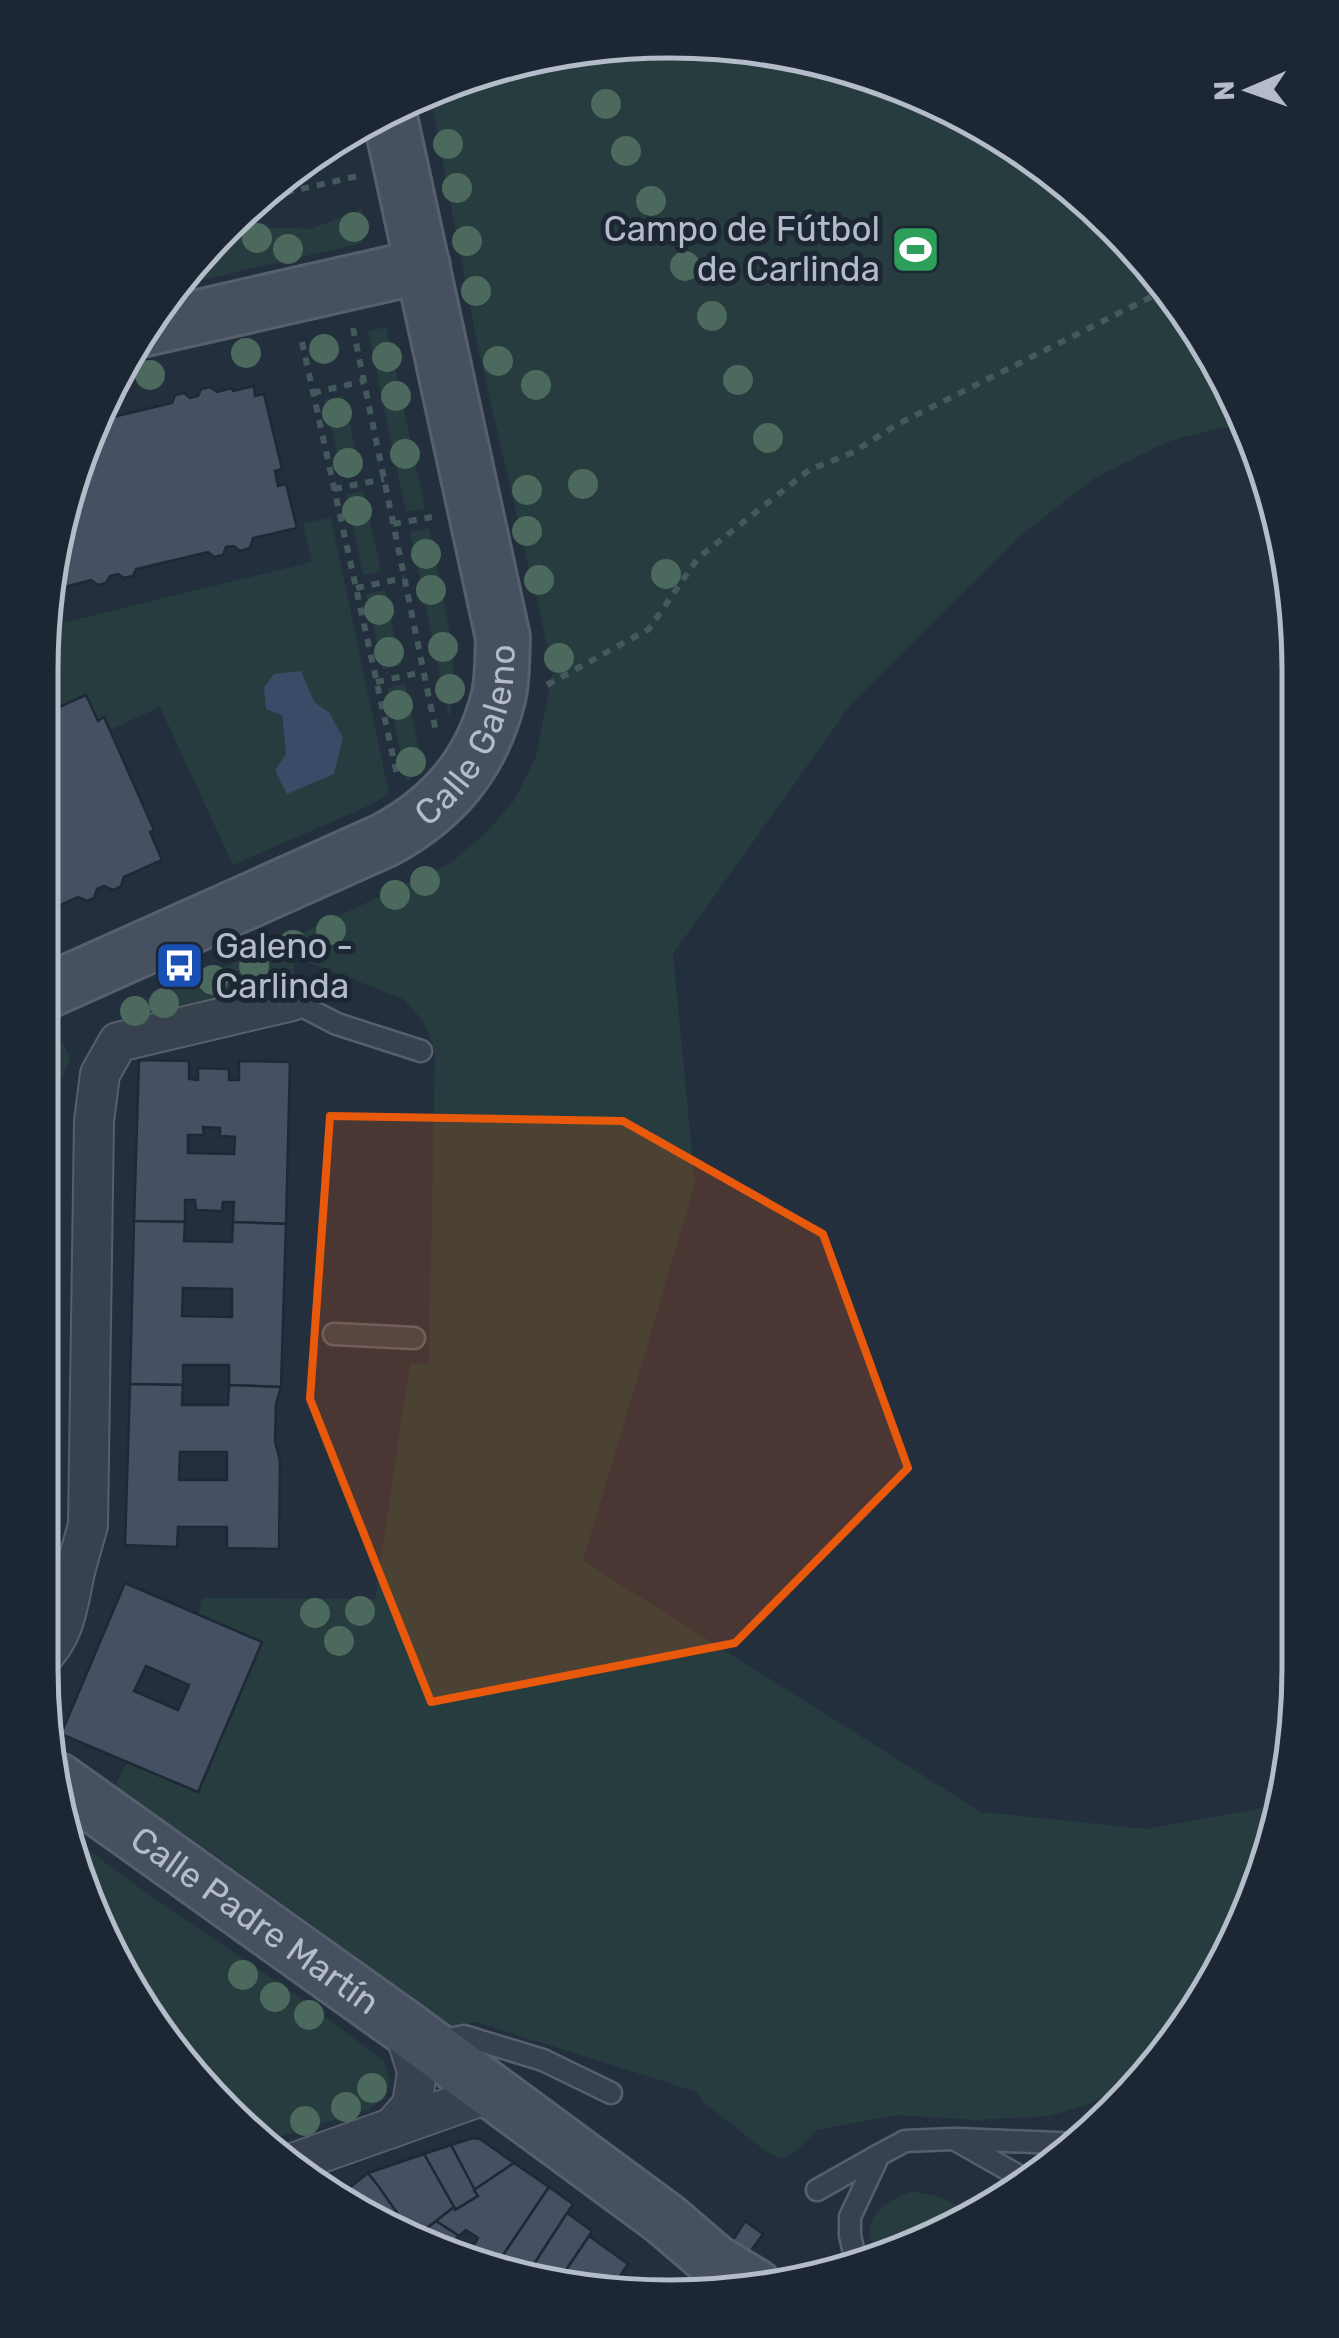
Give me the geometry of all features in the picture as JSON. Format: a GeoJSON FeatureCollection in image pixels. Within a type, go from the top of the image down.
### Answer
{"type":"FeatureCollection","features":[{"type":"Feature","properties":{"kind":"street","name":"Calle Galeno"},"geometry":{"type":"LineString","coordinates":[[57,987],[409,827],[450,792],[478,755],[499,696],[503,638],[392,125]]}},
{"type":"Feature","properties":{"kind":"street"},"geometry":{"type":"LineString","coordinates":[[164,325],[423,266]]}},
{"type":"Feature","properties":{"kind":"street"},"geometry":{"type":"LineString","coordinates":[[57,1639],[68,1612],[88,1525],[94,1122],[100,1074],[118,1042],[292,1001]]}},
{"type":"Feature","properties":{"kind":"street"},"geometry":{"type":"LineString","coordinates":[[57,1582],[75,1572]]}},
{"type":"Feature","properties":{"kind":"street","name":"Calle Padre Martín"},"geometry":{"type":"LineString","coordinates":[[69,1788],[414,2034],[739,2276]]}},
{"type":"Feature","properties":{"kind":"street","name":"Calle Padre Martín"},"geometry":{"type":"LineString","coordinates":[[392,2128],[412,2104],[417,2072],[414,2034]]}},
{"type":"Feature","properties":{"kind":"street"},"geometry":{"type":"LineString","coordinates":[[304,2159],[493,2092]]}},
{"type":"Feature","properties":{"kind":"lane"},"geometry":{"type":"LineString","coordinates":[[292,1001],[337,1024],[421,1051]]}},
{"type":"Feature","properties":{"kind":"lane"},"geometry":{"type":"LineString","coordinates":[[334,1334],[414,1338]]}},
{"type":"Feature","properties":{"kind":"lane"},"geometry":{"type":"LineString","coordinates":[[414,2034],[464,2036],[544,2060],[610,2093]]}},
{"type":"Feature","properties":{"kind":"lane"},"geometry":{"type":"LineString","coordinates":[[817,2190],[905,2140],[1055,2143]]}},
{"type":"Feature","properties":{"kind":"lane"},"geometry":{"type":"LineString","coordinates":[[954,2140],[1014,2174]]}},
{"type":"Feature","properties":{"kind":"lane"},"geometry":{"type":"LineString","coordinates":[[855,2252],[850,2217],[879,2155]]}},
{"type":"Feature","properties":{"kind":"path"},"geometry":{"type":"LineString","coordinates":[[287,192],[355,176]]}},
{"type":"Feature","properties":{"kind":"path"},"geometry":{"type":"LineString","coordinates":[[292,296],[409,827]]}},
{"type":"Feature","properties":{"kind":"path"},"geometry":{"type":"LineString","coordinates":[[499,696],[550,684],[649,628],[698,558],[808,470],[854,452],[896,425],[1154,296]]}},
{"type":"Feature","properties":{"kind":"path"},"geometry":{"type":"LineString","coordinates":[[354,334],[438,743]]}},
{"type":"Feature","properties":{"kind":"path"},"geometry":{"type":"LineString","coordinates":[[313,393],[364,381]]}},
{"type":"Feature","properties":{"kind":"path"},"geometry":{"type":"LineString","coordinates":[[334,489],[384,479]]}},
{"type":"Feature","properties":{"kind":"path"},"geometry":{"type":"LineString","coordinates":[[356,588],[404,578]]}},
{"type":"Feature","properties":{"kind":"path"},"geometry":{"type":"LineString","coordinates":[[376,682],[423,672]]}},
{"type":"Feature","properties":{"kind":"highlighted area"},"geometry":{"type":"Polygon","coordinates":[[[330,1116],[623,1121],[823,1234],[908,1468],[735,1643],[431,1702],[310,1399],[330,1116]]]}},
{"type":"Feature","properties":{"kind":"green space"},"geometry":{"type":"Polygon","coordinates":[[[670,58],[749,63],[828,78],[904,104],[976,139],[1042,184],[1102,237],[1155,297],[1200,364],[1231,427],[1167,442],[1098,476],[1022,534],[852,703],[673,954],[695,1184],[583,1561],[981,1812],[1146,1829],[1266,1807],[1235,1903],[1200,1975],[1155,2041],[1100,2100],[1050,2116],[976,2120],[895,2115],[817,2130],[794,2153],[781,2158],[770,2154],[705,2104],[697,2092],[476,2022],[451,2026],[211,1852],[114,1787],[128,1761],[199,1791],[262,1643],[199,1615],[202,1598],[375,1599],[410,1364],[429,1363],[435,1051],[424,1022],[403,999],[295,957],[294,974],[125,1025],[120,1011],[281,943],[449,864],[485,834],[513,802],[536,757],[553,670],[478,348],[432,105],[511,78],[590,63],[670,58]]]}},
{"type":"Feature","properties":{"kind":"green space"},"geometry":{"type":"Polygon","coordinates":[[[362,209],[367,232],[362,243],[197,281],[248,226],[311,229],[362,209]]]}},
{"type":"Feature","properties":{"kind":"green space"},"geometry":{"type":"Polygon","coordinates":[[[386,327],[425,508],[406,512],[368,331],[386,327]]]}},
{"type":"Feature","properties":{"kind":"green space"},"geometry":{"type":"Polygon","coordinates":[[[344,396],[360,472],[342,475],[325,399],[344,396]]]}},
{"type":"Feature","properties":{"kind":"green space"},"geometry":{"type":"Polygon","coordinates":[[[363,491],[381,571],[363,575],[346,495],[363,491]]]}},
{"type":"Feature","properties":{"kind":"green space"},"geometry":{"type":"Polygon","coordinates":[[[331,518],[389,794],[233,865],[160,707],[110,730],[104,718],[98,721],[57,717],[60,623],[312,562],[303,523],[331,518]],[[314,702],[282,714],[286,754],[329,712],[314,702]]]}},
{"type":"Feature","properties":{"kind":"green space"},"geometry":{"type":"Polygon","coordinates":[[[429,528],[453,648],[454,693],[449,717],[410,532],[429,528]]]}},
{"type":"Feature","properties":{"kind":"green space"},"geometry":{"type":"Polygon","coordinates":[[[385,590],[401,665],[383,669],[366,594],[385,590]]]}},
{"type":"Feature","properties":{"kind":"green space"},"geometry":{"type":"Polygon","coordinates":[[[405,684],[423,767],[407,782],[387,688],[405,684]]]}},
{"type":"Feature","properties":{"kind":"green space"},"geometry":{"type":"Polygon","coordinates":[[[60,1037],[70,1058],[62,1079],[57,1131],[60,1037]]]}},
{"type":"Feature","properties":{"kind":"green space"},"geometry":{"type":"Polygon","coordinates":[[[84,1847],[384,2061],[390,2080],[384,2098],[368,2110],[277,2138],[266,2129],[209,2072],[139,1975],[104,1903],[84,1847]]]}},
{"type":"Feature","properties":{"kind":"green space"},"geometry":{"type":"Polygon","coordinates":[[[912,2191],[941,2197],[960,2207],[873,2245],[870,2236],[873,2218],[894,2199],[912,2191]]]}},
{"type":"Feature","properties":{"kind":"water"},"geometry":{"type":"Polygon","coordinates":[[[301,671],[314,702],[329,712],[343,738],[334,774],[287,794],[275,770],[286,754],[282,715],[266,709],[264,687],[274,674],[301,671]]]}},
{"type":"Feature","properties":{"kind":"building"},"geometry":{"type":"Polygon","coordinates":[[[254,386],[255,396],[264,394],[282,469],[275,471],[278,486],[286,484],[297,528],[253,538],[250,548],[240,551],[234,546],[226,547],[223,555],[214,557],[208,552],[136,569],[133,576],[110,576],[106,583],[98,585],[91,580],[63,587],[78,511],[112,417],[172,403],[175,395],[198,396],[201,389],[210,387],[217,392],[232,388],[233,391],[254,386]]]}},
{"type":"Feature","properties":{"kind":"building"},"geometry":{"type":"Polygon","coordinates":[[[86,695],[98,721],[104,717],[154,830],[150,832],[162,860],[124,877],[121,886],[113,890],[104,886],[97,889],[94,898],[87,901],[78,897],[57,907],[57,708],[86,695]]]}},
{"type":"Feature","properties":{"kind":"building"},"geometry":{"type":"Polygon","coordinates":[[[139,1060],[189,1061],[189,1079],[198,1080],[198,1068],[229,1069],[229,1080],[239,1080],[239,1061],[290,1062],[286,1224],[233,1222],[234,1202],[223,1202],[222,1211],[196,1210],[195,1200],[185,1200],[185,1222],[134,1221],[139,1060]],[[203,1127],[204,1135],[188,1135],[188,1153],[234,1154],[235,1137],[220,1136],[220,1128],[203,1127]]]}},
{"type":"Feature","properties":{"kind":"building"},"geometry":{"type":"Polygon","coordinates":[[[134,1221],[185,1222],[184,1241],[232,1242],[233,1222],[286,1224],[281,1387],[229,1385],[229,1365],[183,1365],[183,1385],[130,1384],[134,1221]],[[183,1288],[182,1316],[232,1317],[232,1289],[183,1288]]]}},
{"type":"Feature","properties":{"kind":"building"},"geometry":{"type":"Polygon","coordinates":[[[130,1384],[183,1385],[182,1405],[228,1405],[229,1385],[281,1387],[276,1404],[275,1441],[280,1461],[279,1549],[227,1548],[227,1527],[178,1527],[177,1547],[125,1545],[130,1384]],[[180,1452],[179,1480],[227,1480],[227,1452],[180,1452]]]}},
{"type":"Feature","properties":{"kind":"building"},"geometry":{"type":"Polygon","coordinates":[[[125,1583],[262,1642],[198,1792],[62,1734],[125,1583]],[[146,1666],[134,1691],[178,1710],[189,1685],[146,1666]]]}},
{"type":"Feature","properties":{"kind":"building"},"geometry":{"type":"Polygon","coordinates":[[[473,2138],[514,2163],[474,2190],[451,2145],[473,2138]]]}},
{"type":"Feature","properties":{"kind":"building"},"geometry":{"type":"Polygon","coordinates":[[[451,2145],[478,2196],[455,2210],[424,2154],[451,2145]]]}},
{"type":"Feature","properties":{"kind":"building"},"geometry":{"type":"Polygon","coordinates":[[[424,2154],[454,2207],[425,2229],[400,2218],[368,2173],[424,2154]]]}},
{"type":"Feature","properties":{"kind":"building"},"geometry":{"type":"Polygon","coordinates":[[[514,2163],[549,2187],[502,2257],[472,2248],[478,2238],[466,2230],[459,2236],[436,2221],[478,2196],[474,2190],[514,2163]]]}},
{"type":"Feature","properties":{"kind":"building"},"geometry":{"type":"Polygon","coordinates":[[[368,2173],[401,2218],[363,2199],[348,2189],[368,2173]]]}},
{"type":"Feature","properties":{"kind":"building"},"geometry":{"type":"Polygon","coordinates":[[[549,2187],[573,2204],[533,2265],[502,2257],[549,2187]]]}},
{"type":"Feature","properties":{"kind":"building"},"geometry":{"type":"Polygon","coordinates":[[[567,2213],[592,2231],[565,2271],[533,2265],[567,2213]]]}},
{"type":"Feature","properties":{"kind":"building"},"geometry":{"type":"Polygon","coordinates":[[[436,2221],[459,2236],[454,2241],[425,2229],[436,2221]]]}},
{"type":"Feature","properties":{"kind":"building"},"geometry":{"type":"Polygon","coordinates":[[[745,2221],[763,2234],[750,2252],[733,2240],[745,2221]]]}},
{"type":"Feature","properties":{"kind":"building"},"geometry":{"type":"Polygon","coordinates":[[[589,2236],[628,2264],[619,2278],[565,2271],[589,2236]]]}},
{"type":"Feature","properties":{"kind":"place","name":"Campo de Fútbol de Carlinda"},"geometry":{"type":"Point","coordinates":[915,249]}},
{"type":"Feature","properties":{"kind":"place","name":"Galeno - Carlinda"},"geometry":{"type":"Point","coordinates":[180,966]}}]}
